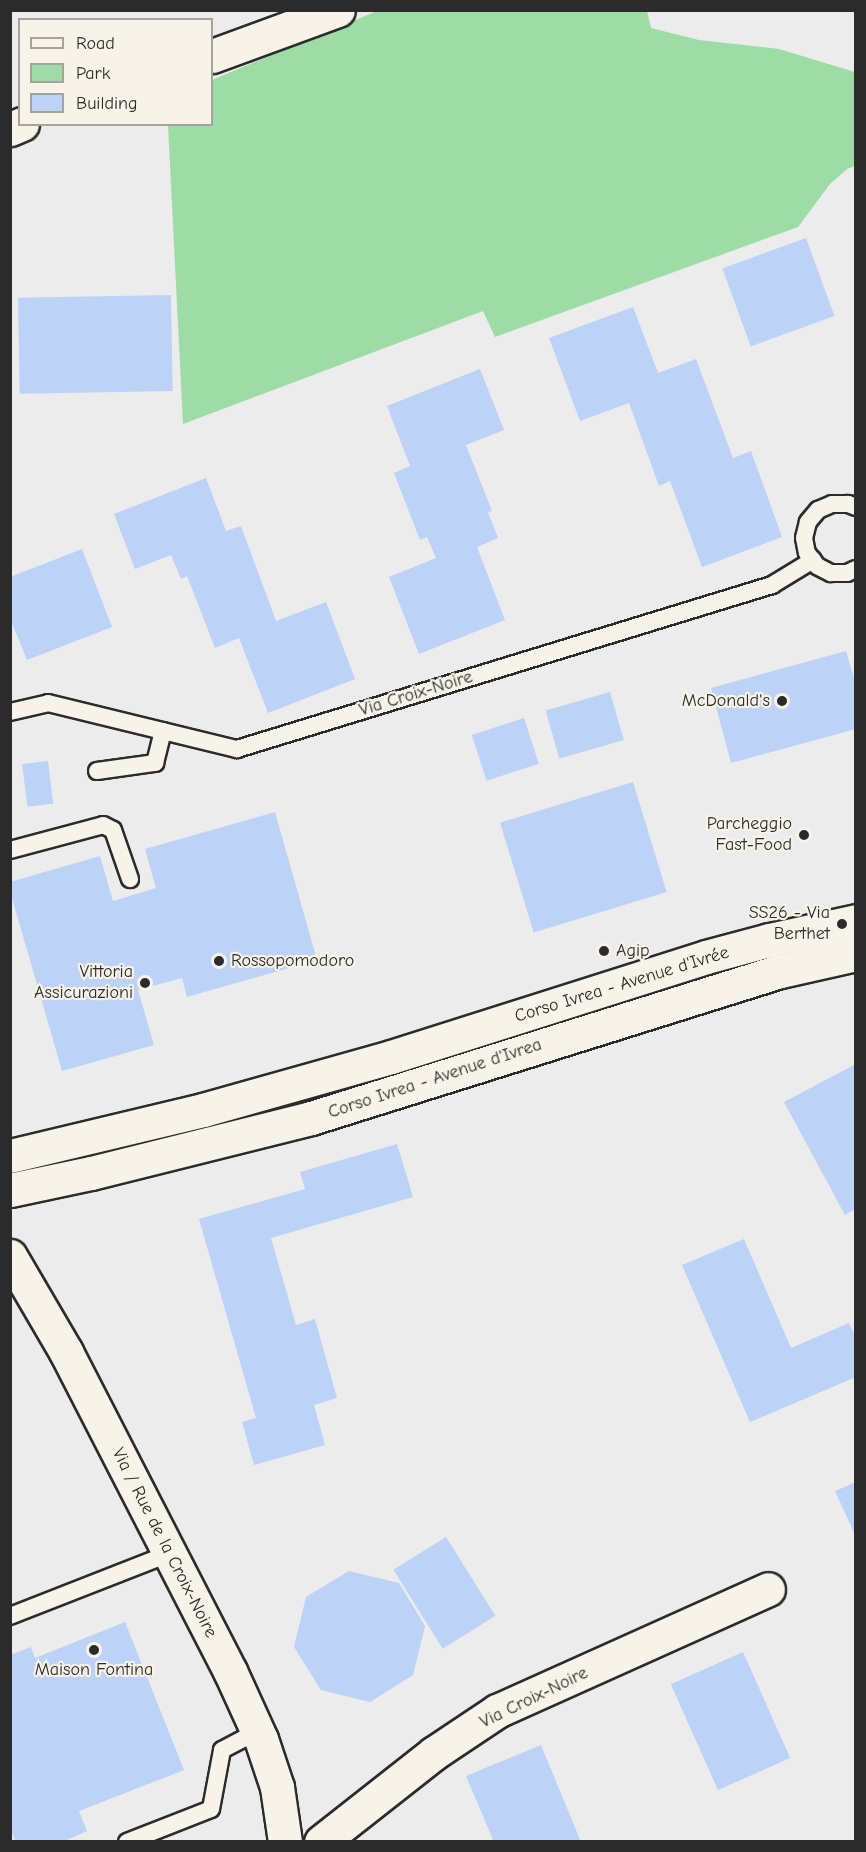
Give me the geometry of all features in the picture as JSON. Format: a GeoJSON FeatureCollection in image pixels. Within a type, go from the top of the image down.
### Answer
{"type":"FeatureCollection","features":[{"type":"Feature","properties":{"kind":"main road"},"geometry":{"type":"LineString","coordinates":[[213,56],[338,10]]}},
{"type":"Feature","properties":{"kind":"main road","name":"Corso Ivrea - Avenue d'Ivrée"},"geometry":{"type":"LineString","coordinates":[[391,1057],[706,957],[855,921]]}},
{"type":"Feature","properties":{"kind":"main road","name":"Corso Ivrea - Avenue d'Ivrea"},"geometry":{"type":"LineString","coordinates":[[10,1190],[91,1173],[311,1118],[776,972],[855,954]]}},
{"type":"Feature","properties":{"kind":"main road","name":"Corso Ivrea - Avenue d'Ivrea"},"geometry":{"type":"LineString","coordinates":[[10,1156],[203,1110],[391,1057]]}},
{"type":"Feature","properties":{"kind":"main road","name":"Via / Rue de la Croix-Noire"},"geometry":{"type":"LineString","coordinates":[[10,1256],[66,1352],[171,1553],[258,1731],[277,1787],[285,1842]]}},
{"type":"Feature","properties":{"kind":"main road","name":"Via Croix-Noire"},"geometry":{"type":"LineString","coordinates":[[327,1839],[434,1753],[497,1711],[768,1589]]}},
{"type":"Feature","properties":{"kind":"lane"},"geometry":{"type":"LineString","coordinates":[[855,507],[848,504],[832,504],[818,510],[808,522],[804,538],[807,554],[817,566],[831,573],[847,573],[855,569]]}},
{"type":"Feature","properties":{"kind":"lane","name":"Via Croix-Noire"},"geometry":{"type":"LineString","coordinates":[[10,712],[48,703],[237,748],[772,585],[813,560]]}},
{"type":"Feature","properties":{"kind":"lane"},"geometry":{"type":"LineString","coordinates":[[97,771],[155,764],[163,730]]}},
{"type":"Feature","properties":{"kind":"lane"},"geometry":{"type":"LineString","coordinates":[[10,850],[103,825],[113,830],[130,879]]}},
{"type":"Feature","properties":{"kind":"lane"},"geometry":{"type":"LineString","coordinates":[[10,1616],[171,1553]]}},
{"type":"Feature","properties":{"kind":"lane"},"geometry":{"type":"LineString","coordinates":[[127,1842],[211,1809],[222,1750],[258,1731]]}},
{"type":"Feature","properties":{"kind":"green space"},"geometry":{"type":"Polygon","coordinates":[[[377,11],[647,11],[651,28],[699,40],[779,49],[855,72],[855,166],[847,169],[830,184],[798,227],[495,337],[483,311],[183,424],[168,126],[213,126],[213,80],[377,11]]]}},
{"type":"Feature","properties":{"kind":"building"},"geometry":{"type":"Polygon","coordinates":[[[806,238],[834,316],[751,346],[722,268],[806,238]]]}},
{"type":"Feature","properties":{"kind":"building"},"geometry":{"type":"Polygon","coordinates":[[[171,295],[173,391],[20,394],[18,298],[171,295]]]}},
{"type":"Feature","properties":{"kind":"building"},"geometry":{"type":"Polygon","coordinates":[[[633,307],[658,373],[696,359],[733,458],[751,451],[782,537],[702,567],[670,481],[659,486],[629,403],[580,421],[549,338],[633,307]]]}},
{"type":"Feature","properties":{"kind":"building"},"geometry":{"type":"Polygon","coordinates":[[[480,369],[504,430],[466,445],[492,511],[488,512],[498,538],[477,547],[505,620],[419,654],[389,577],[436,558],[427,537],[420,540],[394,473],[410,466],[387,406],[480,369]]]}},
{"type":"Feature","properties":{"kind":"building"},"geometry":{"type":"Polygon","coordinates":[[[206,478],[226,531],[241,526],[276,621],[326,602],[355,679],[268,713],[239,638],[215,648],[187,576],[181,579],[171,555],[135,569],[114,514],[206,478]]]}},
{"type":"Feature","properties":{"kind":"building"},"geometry":{"type":"Polygon","coordinates":[[[82,549],[112,627],[27,660],[10,618],[10,577],[82,549]]]}},
{"type":"Feature","properties":{"kind":"building"},"geometry":{"type":"Polygon","coordinates":[[[846,651],[856,685],[856,729],[731,763],[711,688],[846,651]]]}},
{"type":"Feature","properties":{"kind":"building"},"geometry":{"type":"Polygon","coordinates":[[[610,692],[624,740],[559,759],[546,710],[610,692]]]}},
{"type":"Feature","properties":{"kind":"building"},"geometry":{"type":"Polygon","coordinates":[[[524,718],[539,764],[487,781],[472,735],[524,718]]]}},
{"type":"Feature","properties":{"kind":"building"},"geometry":{"type":"Polygon","coordinates":[[[48,761],[53,804],[27,807],[22,764],[48,761]]]}},
{"type":"Feature","properties":{"kind":"building"},"geometry":{"type":"Polygon","coordinates":[[[633,782],[667,892],[534,933],[500,823],[633,782]]]}},
{"type":"Feature","properties":{"kind":"building"},"geometry":{"type":"Polygon","coordinates":[[[275,812],[317,960],[187,997],[182,978],[138,990],[154,1045],[62,1071],[10,891],[10,882],[100,856],[113,901],[156,888],[145,849],[275,812]]]}},
{"type":"Feature","properties":{"kind":"building"},"geometry":{"type":"Polygon","coordinates":[[[856,1064],[856,1209],[845,1215],[784,1102],[856,1064]]]}},
{"type":"Feature","properties":{"kind":"building"},"geometry":{"type":"Polygon","coordinates":[[[397,1144],[413,1197],[271,1238],[296,1325],[315,1319],[337,1398],[314,1405],[325,1445],[254,1465],[242,1422],[256,1418],[199,1219],[305,1189],[300,1172],[397,1144]]]}},
{"type":"Feature","properties":{"kind":"building"},"geometry":{"type":"Polygon","coordinates":[[[744,1239],[791,1348],[849,1323],[856,1338],[856,1377],[750,1422],[682,1265],[744,1239]]]}},
{"type":"Feature","properties":{"kind":"building"},"geometry":{"type":"Polygon","coordinates":[[[856,1482],[856,1537],[835,1491],[856,1482]]]}},
{"type":"Feature","properties":{"kind":"building"},"geometry":{"type":"Polygon","coordinates":[[[446,1537],[495,1616],[443,1649],[393,1570],[446,1537]]]}},
{"type":"Feature","properties":{"kind":"building"},"geometry":{"type":"Polygon","coordinates":[[[349,1571],[399,1583],[425,1626],[413,1675],[370,1702],[321,1690],[294,1647],[306,1597],[349,1571]]]}},
{"type":"Feature","properties":{"kind":"building"},"geometry":{"type":"Polygon","coordinates":[[[125,1622],[184,1770],[79,1811],[87,1831],[62,1842],[16,1842],[10,1828],[10,1655],[31,1647],[35,1658],[125,1622]]]}},
{"type":"Feature","properties":{"kind":"building"},"geometry":{"type":"Polygon","coordinates":[[[743,1652],[790,1758],[718,1790],[671,1684],[743,1652]]]}},
{"type":"Feature","properties":{"kind":"building"},"geometry":{"type":"Polygon","coordinates":[[[541,1745],[581,1842],[494,1842],[466,1776],[541,1745]]]}},
{"type":"Feature","properties":{"kind":"place","name":"McDonald's"},"geometry":{"type":"Point","coordinates":[782,701]}},
{"type":"Feature","properties":{"kind":"place","name":"Parcheggio Fast-Food"},"geometry":{"type":"Point","coordinates":[804,835]}},
{"type":"Feature","properties":{"kind":"place","name":"SS26 - Via Berthet"},"geometry":{"type":"Point","coordinates":[842,924]}},
{"type":"Feature","properties":{"kind":"place","name":"Agip"},"geometry":{"type":"Point","coordinates":[604,951]}},
{"type":"Feature","properties":{"kind":"place","name":"Rossopomodoro"},"geometry":{"type":"Point","coordinates":[219,961]}},
{"type":"Feature","properties":{"kind":"place","name":"Vittoria Assicurazioni"},"geometry":{"type":"Point","coordinates":[145,983]}},
{"type":"Feature","properties":{"kind":"place","name":"Maison Fontina"},"geometry":{"type":"Point","coordinates":[94,1650]}}]}
